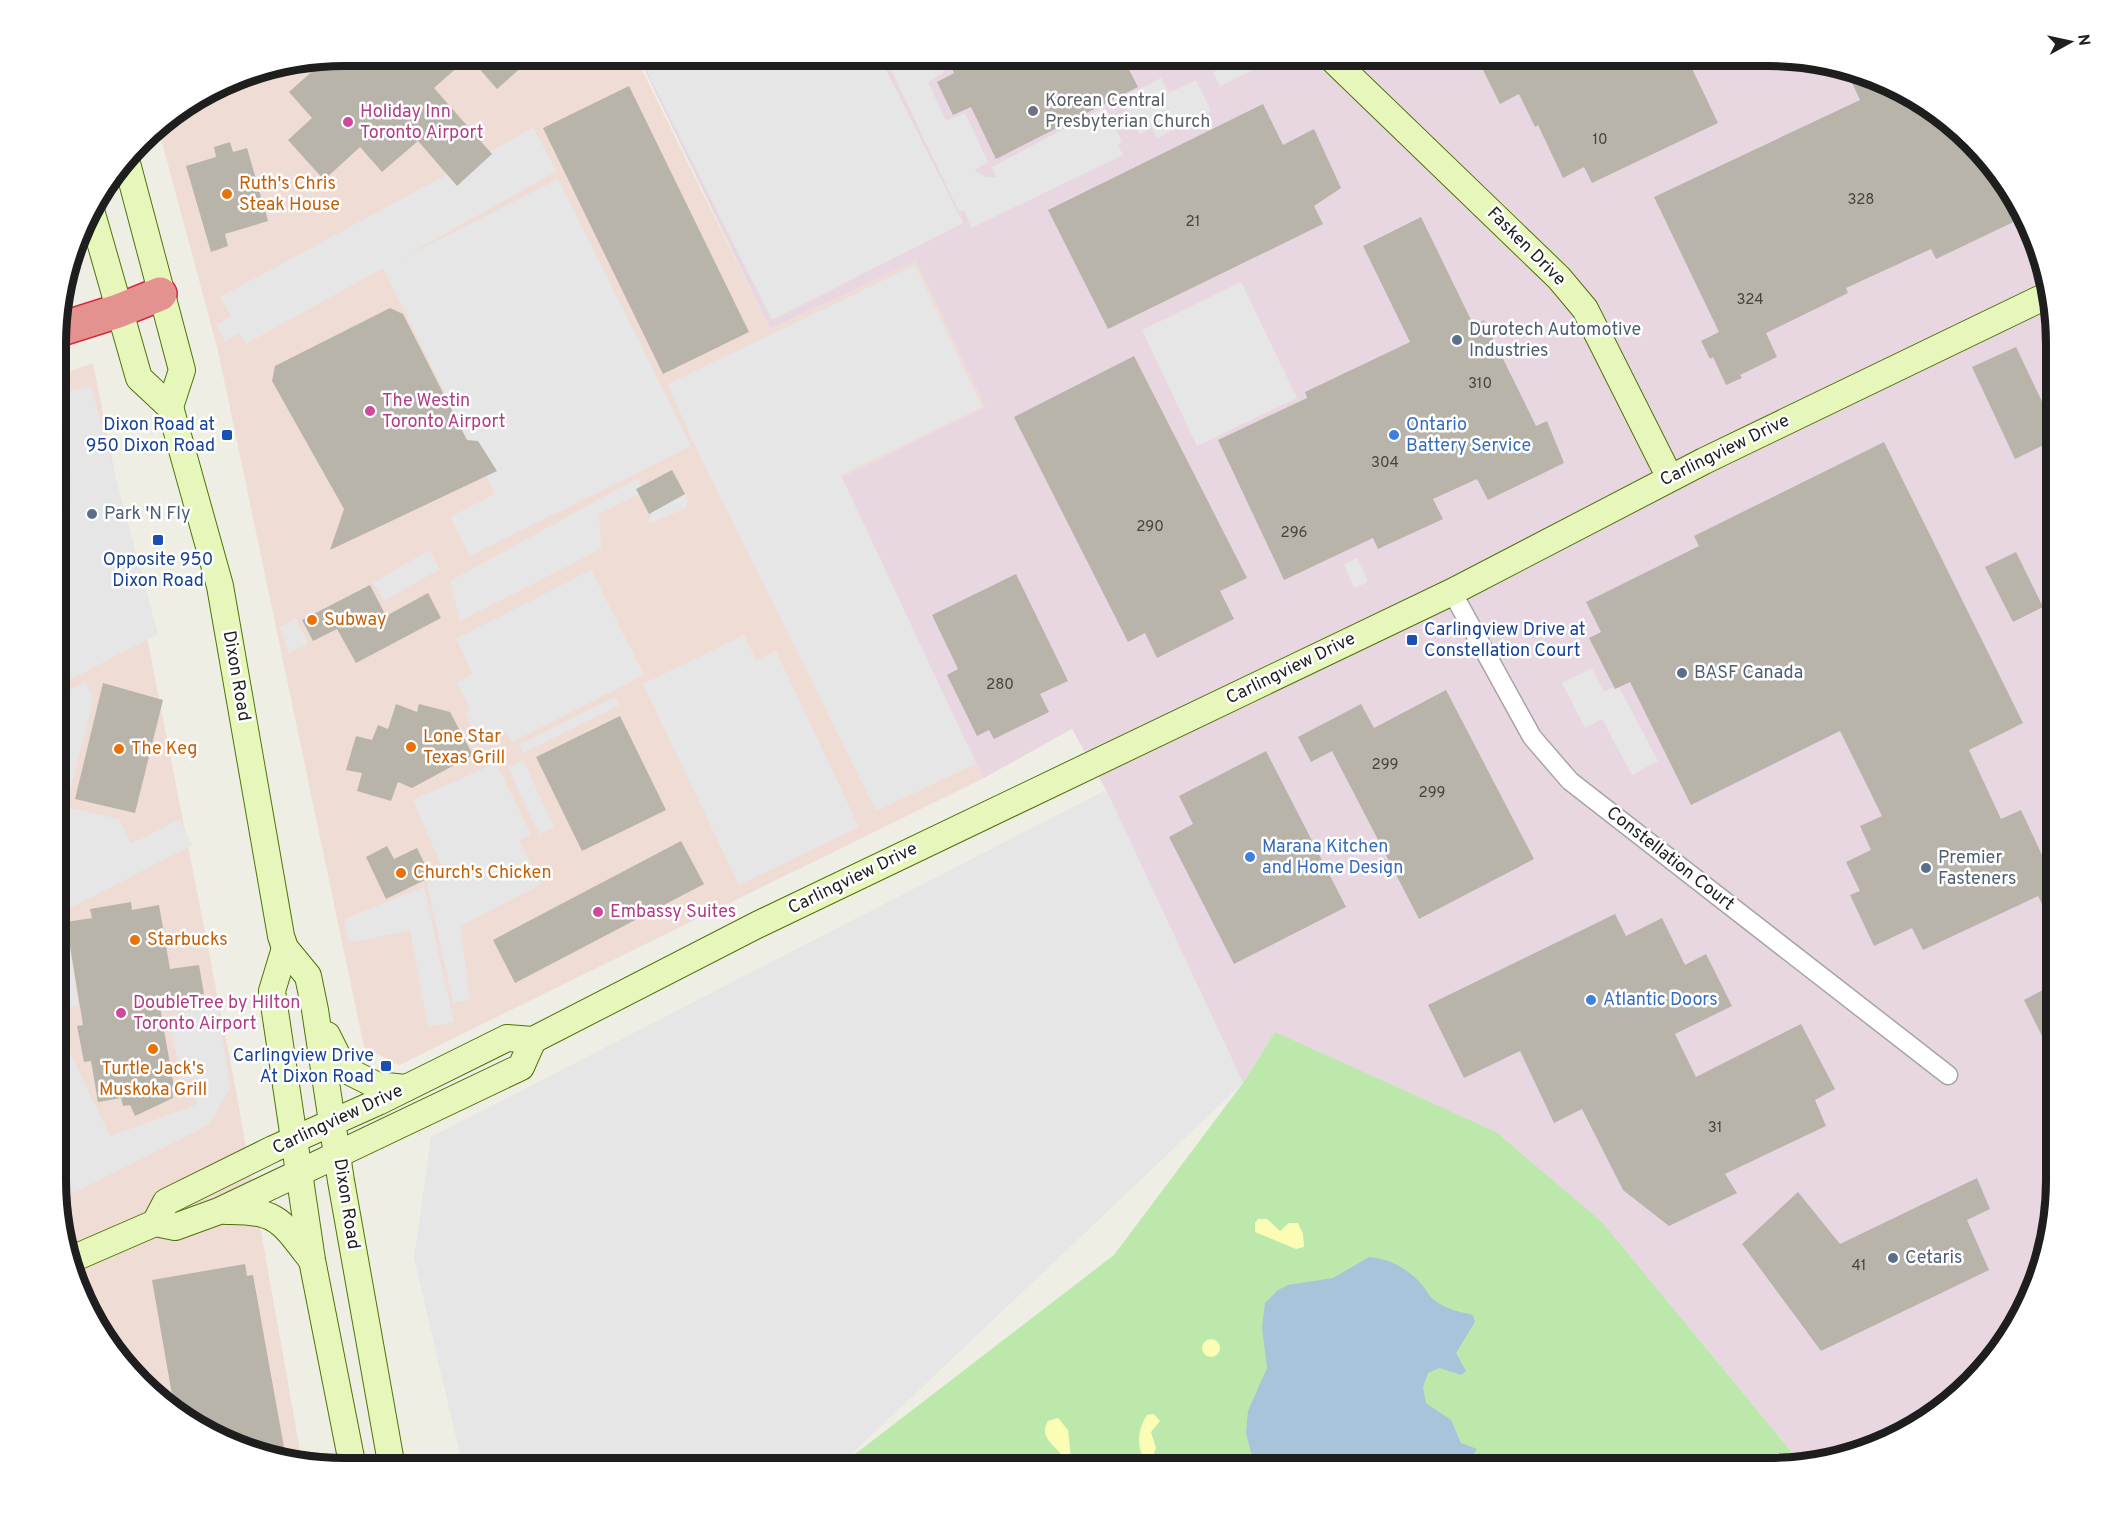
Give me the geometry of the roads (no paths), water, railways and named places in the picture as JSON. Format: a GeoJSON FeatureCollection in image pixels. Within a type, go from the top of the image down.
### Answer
{"type":"FeatureCollection","features":[{"type":"Feature","properties":{"kind":"highway"},"geometry":{"type":"LineString","coordinates":[[67,327],[118,311],[160,294]]}},
{"type":"Feature","properties":{"kind":"main road","name":"Fasken Drive"},"geometry":{"type":"LineString","coordinates":[[1339,66],[1559,278],[1585,309],[1670,478]]}},
{"type":"Feature","properties":{"kind":"main road"},"geometry":{"type":"LineString","coordinates":[[94,222],[139,378],[170,407],[182,370],[129,169]]}},
{"type":"Feature","properties":{"kind":"main road","name":"Carlingview Drive"},"geometry":{"type":"LineString","coordinates":[[155,1223],[166,1202],[507,1038],[533,1040],[757,925],[1452,592],[1670,478],[2042,298]]}},
{"type":"Feature","properties":{"kind":"main road","name":"Dixon Road"},"geometry":{"type":"LineString","coordinates":[[170,407],[220,586],[285,948],[272,991],[312,1260],[351,1458]]}},
{"type":"Feature","properties":{"kind":"main road","name":"Dixon Road"},"geometry":{"type":"LineString","coordinates":[[285,948],[308,976],[390,1458]]}},
{"type":"Feature","properties":{"kind":"main road"},"geometry":{"type":"LineString","coordinates":[[315,1010],[344,1069],[376,1085],[406,1088]]}},
{"type":"Feature","properties":{"kind":"main road","name":"Carlingview Drive"},"geometry":{"type":"LineString","coordinates":[[77,1257],[155,1223],[175,1227],[219,1211],[520,1067],[533,1040]]}},
{"type":"Feature","properties":{"kind":"main road"},"geometry":{"type":"LineString","coordinates":[[219,1211],[261,1212],[281,1222],[312,1260]]}},
{"type":"Feature","properties":{"kind":"street","name":"Constellation Court"},"geometry":{"type":"LineString","coordinates":[[1452,592],[1532,737],[1570,781],[1948,1075]]}},
{"type":"Feature","properties":{"kind":"water"},"geometry":{"type":"Polygon","coordinates":[[[1369,1257],[1377,1258],[1405,1270],[1443,1306],[1473,1315],[1475,1322],[1456,1353],[1466,1371],[1461,1375],[1439,1368],[1428,1373],[1423,1387],[1426,1403],[1451,1420],[1461,1443],[1477,1449],[1470,1458],[1252,1458],[1246,1433],[1248,1411],[1267,1368],[1262,1327],[1265,1303],[1278,1290],[1288,1285],[1333,1278],[1369,1257]]]}},
{"type":"Feature","properties":{"kind":"place","name":"Korean Central Presbyterian Church"},"geometry":{"type":"Point","coordinates":[1033,111]}},
{"type":"Feature","properties":{"kind":"place","name":"Holiday Inn Toronto Airport"},"geometry":{"type":"Point","coordinates":[348,122]}},
{"type":"Feature","properties":{"kind":"place","name":"Ruth's Chris Steak House"},"geometry":{"type":"Point","coordinates":[227,194]}},
{"type":"Feature","properties":{"kind":"place","name":"Durotech Automotive Industries"},"geometry":{"type":"Point","coordinates":[1457,340]}},
{"type":"Feature","properties":{"kind":"place","name":"The Westin Toronto Airport"},"geometry":{"type":"Point","coordinates":[370,411]}},
{"type":"Feature","properties":{"kind":"place","name":"Dixon Road at 950 Dixon Road"},"geometry":{"type":"Point","coordinates":[227,435]}},
{"type":"Feature","properties":{"kind":"place","name":"Ontario Battery Service"},"geometry":{"type":"Point","coordinates":[1394,435]}},
{"type":"Feature","properties":{"kind":"place","name":"Park 'N Fly"},"geometry":{"type":"Point","coordinates":[92,514]}},
{"type":"Feature","properties":{"kind":"place","name":"Opposite 950 Dixon Road"},"geometry":{"type":"Point","coordinates":[158,540]}},
{"type":"Feature","properties":{"kind":"place","name":"Subway"},"geometry":{"type":"Point","coordinates":[312,620]}},
{"type":"Feature","properties":{"kind":"place","name":"Carlingview Drive at Constellation Court"},"geometry":{"type":"Point","coordinates":[1412,640]}},
{"type":"Feature","properties":{"kind":"place","name":"BASF Canada"},"geometry":{"type":"Point","coordinates":[1682,673]}},
{"type":"Feature","properties":{"kind":"place","name":"Lone Star Texas Grill"},"geometry":{"type":"Point","coordinates":[411,747]}},
{"type":"Feature","properties":{"kind":"place","name":"The Keg"},"geometry":{"type":"Point","coordinates":[119,749]}},
{"type":"Feature","properties":{"kind":"place","name":"Marana Kitchen and Home Design"},"geometry":{"type":"Point","coordinates":[1250,857]}},
{"type":"Feature","properties":{"kind":"place","name":"Premier Fasteners"},"geometry":{"type":"Point","coordinates":[1926,868]}},
{"type":"Feature","properties":{"kind":"place","name":"Church's Chicken"},"geometry":{"type":"Point","coordinates":[401,873]}},
{"type":"Feature","properties":{"kind":"place","name":"Embassy Suites"},"geometry":{"type":"Point","coordinates":[598,912]}},
{"type":"Feature","properties":{"kind":"place","name":"Starbucks"},"geometry":{"type":"Point","coordinates":[135,940]}},
{"type":"Feature","properties":{"kind":"place","name":"Atlantic Doors"},"geometry":{"type":"Point","coordinates":[1591,1000]}},
{"type":"Feature","properties":{"kind":"place","name":"DoubleTree by Hilton Toronto Airport"},"geometry":{"type":"Point","coordinates":[121,1013]}},
{"type":"Feature","properties":{"kind":"place","name":"Turtle Jack's Muskoka Grill"},"geometry":{"type":"Point","coordinates":[153,1049]}},
{"type":"Feature","properties":{"kind":"place","name":"Carlingview Drive At Dixon Road"},"geometry":{"type":"Point","coordinates":[386,1066]}},
{"type":"Feature","properties":{"kind":"place","name":"Cetaris"},"geometry":{"type":"Point","coordinates":[1893,1258]}}]}
